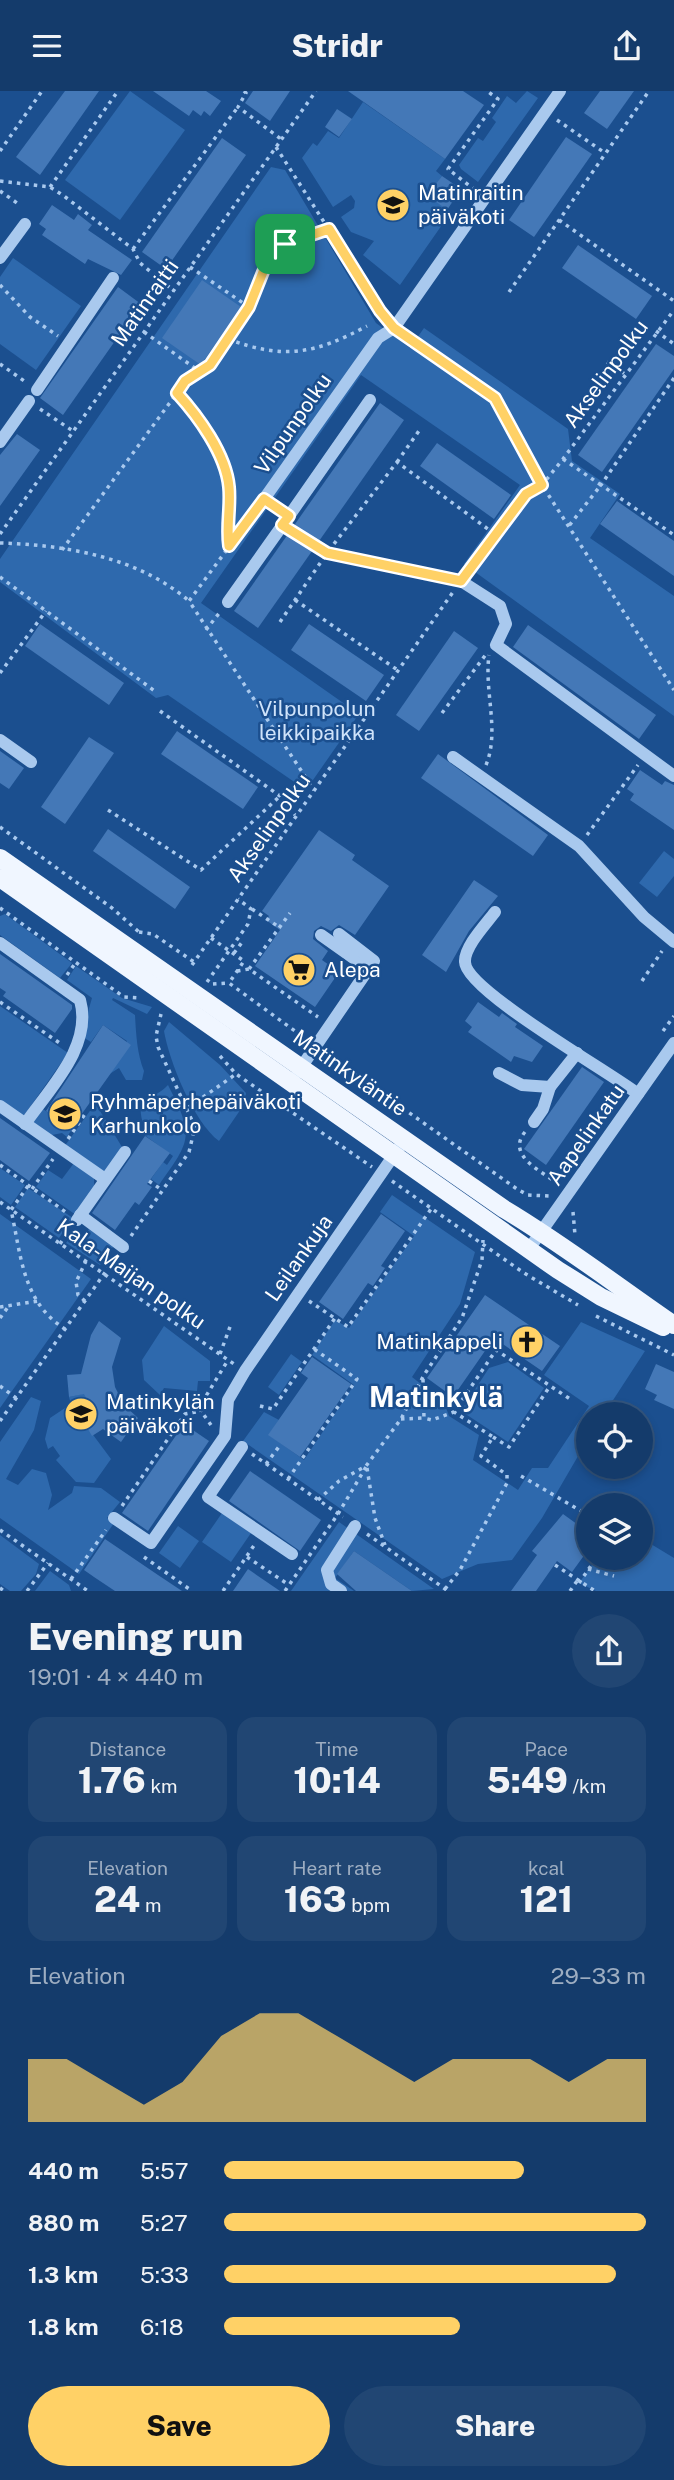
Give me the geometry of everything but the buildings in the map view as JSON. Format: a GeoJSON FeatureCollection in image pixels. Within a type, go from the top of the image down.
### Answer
{"type":"FeatureCollection","features":[{"type":"Feature","properties":{"kind":"main road","name":"Matinkyläntie"},"geometry":{"type":"LineString","coordinates":[[0,858],[6,880],[296,1074],[405,1139],[542,1231],[674,1325]]}},
{"type":"Feature","properties":{"kind":"main road","name":"Matinkyläntie"},"geometry":{"type":"LineString","coordinates":[[296,1074],[394,1155],[529,1249],[601,1297],[674,1332]]}},
{"type":"Feature","properties":{"kind":"street","name":"Vilpunpolku"},"geometry":{"type":"LineString","coordinates":[[264,499],[378,338],[394,328],[560,91]]}},
{"type":"Feature","properties":{"kind":"street"},"geometry":{"type":"LineString","coordinates":[[0,258],[25,224]]}},
{"type":"Feature","properties":{"kind":"street"},"geometry":{"type":"LineString","coordinates":[[0,442],[113,278]]}},
{"type":"Feature","properties":{"kind":"street"},"geometry":{"type":"LineString","coordinates":[[229,602],[370,400]]}},
{"type":"Feature","properties":{"kind":"street"},"geometry":{"type":"LineString","coordinates":[[264,499],[286,521]]}},
{"type":"Feature","properties":{"kind":"street"},"geometry":{"type":"LineString","coordinates":[[461,581],[500,606],[506,624],[496,645],[674,776]]}},
{"type":"Feature","properties":{"kind":"street"},"geometry":{"type":"LineString","coordinates":[[0,740],[31,762]]}},
{"type":"Feature","properties":{"kind":"street"},"geometry":{"type":"LineString","coordinates":[[453,757],[579,846],[644,917],[672,940]]}},
{"type":"Feature","properties":{"kind":"street"},"geometry":{"type":"LineString","coordinates":[[495,912],[468,951],[464,961],[468,976],[490,994],[638,1094]]}},
{"type":"Feature","properties":{"kind":"street"},"geometry":{"type":"LineString","coordinates":[[296,1074],[367,964],[336,939],[321,935]]}},
{"type":"Feature","properties":{"kind":"street"},"geometry":{"type":"LineString","coordinates":[[0,943],[80,1000],[84,1013],[74,1053],[25,1124]]}},
{"type":"Feature","properties":{"kind":"street","name":"Aapelinkatu"},"geometry":{"type":"LineString","coordinates":[[529,1249],[674,1043]]}},
{"type":"Feature","properties":{"kind":"street"},"geometry":{"type":"LineString","coordinates":[[534,1122],[543,1109],[550,1087],[577,1053]]}},
{"type":"Feature","properties":{"kind":"street"},"geometry":{"type":"LineString","coordinates":[[499,1073],[522,1085],[550,1087]]}},
{"type":"Feature","properties":{"kind":"street"},"geometry":{"type":"LineString","coordinates":[[0,1106],[105,1179]]}},
{"type":"Feature","properties":{"kind":"street","name":"Leilankuja"},"geometry":{"type":"LineString","coordinates":[[114,1518],[151,1543],[225,1436],[228,1400],[245,1371],[405,1139]]}},
{"type":"Feature","properties":{"kind":"street"},"geometry":{"type":"LineString","coordinates":[[123,1247],[78,1218],[125,1152]]}},
{"type":"Feature","properties":{"kind":"street"},"geometry":{"type":"LineString","coordinates":[[242,1447],[208,1497],[292,1554]]}},
{"type":"Feature","properties":{"kind":"street"},"geometry":{"type":"LineString","coordinates":[[341,1591],[331,1584],[327,1570],[355,1526]]}},
{"type":"Feature","properties":{"kind":"path"},"geometry":{"type":"LineString","coordinates":[[0,151],[43,91]]}},
{"type":"Feature","properties":{"kind":"path"},"geometry":{"type":"LineString","coordinates":[[50,187],[118,91]]}},
{"type":"Feature","properties":{"kind":"path","name":"Matinraitti"},"geometry":{"type":"LineString","coordinates":[[0,534],[316,91]]}},
{"type":"Feature","properties":{"kind":"path"},"geometry":{"type":"LineString","coordinates":[[475,190],[448,169],[498,99],[487,91]]}},
{"type":"Feature","properties":{"kind":"path"},"geometry":{"type":"LineString","coordinates":[[509,292],[649,91]]}},
{"type":"Feature","properties":{"kind":"path"},"geometry":{"type":"LineString","coordinates":[[133,249],[238,107],[246,92]]}},
{"type":"Feature","properties":{"kind":"path"},"geometry":{"type":"LineString","coordinates":[[238,107],[281,139]]}},
{"type":"Feature","properties":{"kind":"path"},"geometry":{"type":"LineString","coordinates":[[555,119],[606,153]]}},
{"type":"Feature","properties":{"kind":"path"},"geometry":{"type":"LineString","coordinates":[[276,147],[384,317],[394,328],[495,398],[542,485],[674,690]]}},
{"type":"Feature","properties":{"kind":"path"},"geometry":{"type":"LineString","coordinates":[[0,181],[50,187],[133,249],[141,263],[174,291]]}},
{"type":"Feature","properties":{"kind":"path"},"geometry":{"type":"LineString","coordinates":[[0,191],[17,202]]}},
{"type":"Feature","properties":{"kind":"path"},"geometry":{"type":"LineString","coordinates":[[559,220],[673,306]]}},
{"type":"Feature","properties":{"kind":"path"},"geometry":{"type":"LineString","coordinates":[[62,549],[75,536],[185,381],[210,365],[249,307],[267,262],[285,244],[329,229]]}},
{"type":"Feature","properties":{"kind":"path"},"geometry":{"type":"LineString","coordinates":[[190,267],[249,307]]}},
{"type":"Feature","properties":{"kind":"path"},"geometry":{"type":"LineString","coordinates":[[0,285],[30,317],[68,344]]}},
{"type":"Feature","properties":{"kind":"path","name":"Akselinpolku"},"geometry":{"type":"LineString","coordinates":[[139,932],[153,934],[193,963],[461,581],[526,494],[542,485],[564,459],[673,306]]}},
{"type":"Feature","properties":{"kind":"path"},"geometry":{"type":"LineString","coordinates":[[228,338],[260,351],[307,350],[326,347],[384,317]]}},
{"type":"Feature","properties":{"kind":"path"},"geometry":{"type":"LineString","coordinates":[[656,331],[674,344]]}},
{"type":"Feature","properties":{"kind":"path"},"geometry":{"type":"LineString","coordinates":[[144,332],[200,372]]}},
{"type":"Feature","properties":{"kind":"path"},"geometry":{"type":"LineString","coordinates":[[607,362],[625,374]]}},
{"type":"Feature","properties":{"kind":"path"},"geometry":{"type":"LineString","coordinates":[[568,527],[601,485],[674,378]]}},
{"type":"Feature","properties":{"kind":"path"},"geometry":{"type":"LineString","coordinates":[[177,393],[191,409],[223,458],[229,489],[229,546]]}},
{"type":"Feature","properties":{"kind":"path"},"geometry":{"type":"LineString","coordinates":[[280,622],[327,553],[421,428]]}},
{"type":"Feature","properties":{"kind":"path"},"geometry":{"type":"LineString","coordinates":[[564,459],[674,535]]}},
{"type":"Feature","properties":{"kind":"path"},"geometry":{"type":"LineString","coordinates":[[397,462],[496,535]]}},
{"type":"Feature","properties":{"kind":"path","name":"Vilpunpolku"},"geometry":{"type":"LineString","coordinates":[[189,601],[264,499]]}},
{"type":"Feature","properties":{"kind":"path"},"geometry":{"type":"LineString","coordinates":[[286,521],[327,553],[461,581]]}},
{"type":"Feature","properties":{"kind":"path"},"geometry":{"type":"LineString","coordinates":[[0,543],[62,549],[107,558],[167,582],[189,601],[314,790]]}},
{"type":"Feature","properties":{"kind":"path"},"geometry":{"type":"LineString","coordinates":[[0,576],[156,692]]}},
{"type":"Feature","properties":{"kind":"path"},"geometry":{"type":"LineString","coordinates":[[295,600],[399,671]]}},
{"type":"Feature","properties":{"kind":"path"},"geometry":{"type":"LineString","coordinates":[[206,630],[229,602]]}},
{"type":"Feature","properties":{"kind":"path"},"geometry":{"type":"LineString","coordinates":[[0,673],[46,611]]}},
{"type":"Feature","properties":{"kind":"path"},"geometry":{"type":"LineString","coordinates":[[442,713],[490,651],[486,684],[493,738],[481,777]]}},
{"type":"Feature","properties":{"kind":"path"},"geometry":{"type":"LineString","coordinates":[[160,711],[280,796],[295,815]]}},
{"type":"Feature","properties":{"kind":"path"},"geometry":{"type":"LineString","coordinates":[[579,846],[645,754]]}},
{"type":"Feature","properties":{"kind":"path"},"geometry":{"type":"LineString","coordinates":[[108,810],[201,870],[280,796]]}},
{"type":"Feature","properties":{"kind":"path"},"geometry":{"type":"LineString","coordinates":[[0,827],[112,908],[149,941]]}},
{"type":"Feature","properties":{"kind":"path"},"geometry":{"type":"LineString","coordinates":[[238,899],[279,927]]}},
{"type":"Feature","properties":{"kind":"path"},"geometry":{"type":"LineString","coordinates":[[0,908],[124,996],[149,1001]]}},
{"type":"Feature","properties":{"kind":"path"},"geometry":{"type":"LineString","coordinates":[[232,952],[248,924],[251,909]]}},
{"type":"Feature","properties":{"kind":"path"},"geometry":{"type":"LineString","coordinates":[[249,969],[290,913]]}},
{"type":"Feature","properties":{"kind":"path"},"geometry":{"type":"LineString","coordinates":[[211,938],[244,961],[229,983]]}},
{"type":"Feature","properties":{"kind":"path"},"geometry":{"type":"LineString","coordinates":[[642,981],[672,940]]}},
{"type":"Feature","properties":{"kind":"path"},"geometry":{"type":"LineString","coordinates":[[206,984],[243,941]]}},
{"type":"Feature","properties":{"kind":"path"},"geometry":{"type":"LineString","coordinates":[[237,971],[249,969],[320,1019]]}},
{"type":"Feature","properties":{"kind":"path"},"geometry":{"type":"LineString","coordinates":[[197,978],[206,984],[229,983],[517,1189],[528,1195],[546,1195],[561,1204],[574,1213],[574,1235],[580,1239]]}},
{"type":"Feature","properties":{"kind":"path"},"geometry":{"type":"LineString","coordinates":[[0,1002],[74,1053]]}},
{"type":"Feature","properties":{"kind":"path"},"geometry":{"type":"LineString","coordinates":[[156,1004],[166,1012]]}},
{"type":"Feature","properties":{"kind":"path"},"geometry":{"type":"LineString","coordinates":[[0,1421],[189,1152],[195,1127],[159,1047],[156,1036],[161,1014]]}},
{"type":"Feature","properties":{"kind":"path"},"geometry":{"type":"LineString","coordinates":[[217,1052],[236,1074],[524,1273],[581,1307]]}},
{"type":"Feature","properties":{"kind":"path"},"geometry":{"type":"LineString","coordinates":[[188,1107],[236,1074]]}},
{"type":"Feature","properties":{"kind":"path"},"geometry":{"type":"LineString","coordinates":[[534,1122],[519,1140],[519,1150],[524,1159],[557,1183]]}},
{"type":"Feature","properties":{"kind":"path"},"geometry":{"type":"LineString","coordinates":[[0,1165],[78,1218]]}},
{"type":"Feature","properties":{"kind":"path"},"geometry":{"type":"LineString","coordinates":[[149,1181],[162,1190]]}},
{"type":"Feature","properties":{"kind":"path"},"geometry":{"type":"LineString","coordinates":[[28,1186],[11,1210],[24,1280],[55,1323],[65,1329]]}},
{"type":"Feature","properties":{"kind":"path","name":"Kala-Maijan polku"},"geometry":{"type":"LineString","coordinates":[[0,1202],[245,1371]]}},
{"type":"Feature","properties":{"kind":"path"},"geometry":{"type":"LineString","coordinates":[[305,1298],[348,1327],[432,1208]]}},
{"type":"Feature","properties":{"kind":"path"},"geometry":{"type":"LineString","coordinates":[[285,1591],[338,1514],[366,1466],[401,1419],[424,1375],[462,1318],[482,1260],[482,1242]]}},
{"type":"Feature","properties":{"kind":"path"},"geometry":{"type":"LineString","coordinates":[[85,1301],[78,1295],[76,1282],[86,1261]]}},
{"type":"Feature","properties":{"kind":"path"},"geometry":{"type":"LineString","coordinates":[[0,1307],[38,1301]]}},
{"type":"Feature","properties":{"kind":"path"},"geometry":{"type":"LineString","coordinates":[[0,1318],[8,1307]]}},
{"type":"Feature","properties":{"kind":"path"},"geometry":{"type":"LineString","coordinates":[[593,1314],[674,1355]]}},
{"type":"Feature","properties":{"kind":"path"},"geometry":{"type":"LineString","coordinates":[[260,1406],[273,1409],[335,1318]]}},
{"type":"Feature","properties":{"kind":"path"},"geometry":{"type":"LineString","coordinates":[[220,1354],[231,1324]]}},
{"type":"Feature","properties":{"kind":"path"},"geometry":{"type":"LineString","coordinates":[[288,1479],[357,1379],[314,1349]]}},
{"type":"Feature","properties":{"kind":"path"},"geometry":{"type":"LineString","coordinates":[[401,1419],[432,1419],[454,1412],[496,1350],[570,1399]]}},
{"type":"Feature","properties":{"kind":"path"},"geometry":{"type":"LineString","coordinates":[[424,1375],[424,1418]]}},
{"type":"Feature","properties":{"kind":"path"},"geometry":{"type":"LineString","coordinates":[[0,1385],[16,1398]]}},
{"type":"Feature","properties":{"kind":"path"},"geometry":{"type":"LineString","coordinates":[[454,1412],[509,1447],[550,1386]]}},
{"type":"Feature","properties":{"kind":"path"},"geometry":{"type":"LineString","coordinates":[[71,1579],[185,1414],[201,1411]]}},
{"type":"Feature","properties":{"kind":"path"},"geometry":{"type":"LineString","coordinates":[[445,1589],[460,1570],[507,1483],[507,1475],[481,1456],[493,1437]]}},
{"type":"Feature","properties":{"kind":"path"},"geometry":{"type":"LineString","coordinates":[[266,1464],[281,1444]]}},
{"type":"Feature","properties":{"kind":"path"},"geometry":{"type":"LineString","coordinates":[[318,1500],[339,1481],[366,1466]]}},
{"type":"Feature","properties":{"kind":"path"},"geometry":{"type":"LineString","coordinates":[[366,1466],[375,1518],[385,1547]]}},
{"type":"Feature","properties":{"kind":"path"},"geometry":{"type":"LineString","coordinates":[[521,1476],[576,1508]]}},
{"type":"Feature","properties":{"kind":"path"},"geometry":{"type":"LineString","coordinates":[[0,1530],[71,1579],[80,1589],[88,1591]]}},
{"type":"Feature","properties":{"kind":"path"},"geometry":{"type":"LineString","coordinates":[[223,1591],[262,1534]]}},
{"type":"Feature","properties":{"kind":"path"},"geometry":{"type":"LineString","coordinates":[[138,1553],[192,1591]]}},
{"type":"Feature","properties":{"kind":"path"},"geometry":{"type":"LineString","coordinates":[[247,1556],[289,1585]]}},
{"type":"Feature","properties":{"kind":"path"},"geometry":{"type":"LineString","coordinates":[[27,1591],[48,1563]]}},
{"type":"Feature","properties":{"kind":"path"},"geometry":{"type":"LineString","coordinates":[[555,1565],[595,1591]]}},
{"type":"Feature","properties":{"kind":"path"},"geometry":{"type":"LineString","coordinates":[[570,1591],[588,1570]]}},
{"type":"Feature","properties":{"kind":"path"},"geometry":{"type":"LineString","coordinates":[[593,1570],[614,1576]]}},
{"type":"Feature","properties":{"kind":"path"},"geometry":{"type":"LineString","coordinates":[[0,1588],[5,1591]]}},
{"type":"Feature","properties":{"kind":"green space"},"geometry":{"type":"Polygon","coordinates":[[[130,91],[185,130],[120,220],[65,180],[130,91]]]}},
{"type":"Feature","properties":{"kind":"green space"},"geometry":{"type":"Polygon","coordinates":[[[527,91],[538,98],[478,182],[459,165],[478,138],[483,141],[496,122],[492,118],[507,96],[516,103],[527,91]]]}},
{"type":"Feature","properties":{"kind":"green space"},"geometry":{"type":"Polygon","coordinates":[[[363,102],[445,159],[436,171],[442,176],[428,195],[451,212],[400,285],[363,255],[374,241],[351,232],[341,217],[354,208],[355,201],[351,195],[333,207],[302,158],[313,143],[317,146],[328,131],[339,138],[363,102]]]}},
{"type":"Feature","properties":{"kind":"green space","name":"Vilpunpolun leikkipaikka"},"geometry":{"type":"Polygon","coordinates":[[[271,167],[285,170],[376,323],[410,348],[424,328],[568,429],[572,461],[620,494],[590,538],[674,596],[674,716],[464,564],[520,485],[361,375],[201,603],[359,714],[306,790],[168,695],[156,698],[0,582],[0,559],[271,167]]]}},
{"type":"Feature","properties":{"kind":"green space"},"geometry":{"type":"Polygon","coordinates":[[[13,258],[81,306],[36,370],[0,344],[0,277],[13,258]]]}},
{"type":"Feature","properties":{"kind":"green space"},"geometry":{"type":"Polygon","coordinates":[[[664,851],[674,859],[674,876],[657,897],[639,883],[664,851]]]}},
{"type":"Feature","properties":{"kind":"green space"},"geometry":{"type":"Polygon","coordinates":[[[5,914],[72,963],[60,978],[0,935],[0,916],[5,914]]]}},
{"type":"Feature","properties":{"kind":"green space"},"geometry":{"type":"Polygon","coordinates":[[[76,966],[122,998],[152,1007],[147,1014],[113,998],[112,1000],[135,1015],[138,1051],[144,1071],[142,1080],[126,1080],[119,1068],[111,1073],[107,1070],[127,1041],[103,1025],[91,1042],[81,1036],[92,998],[67,980],[76,966]]]}},
{"type":"Feature","properties":{"kind":"green space"},"geometry":{"type":"Polygon","coordinates":[[[0,1006],[68,1053],[23,1117],[0,1101],[0,1006]]]}},
{"type":"Feature","properties":{"kind":"green space"},"geometry":{"type":"Polygon","coordinates":[[[169,1022],[220,1065],[246,1093],[245,1103],[219,1141],[201,1120],[184,1091],[164,1031],[169,1022]]]}},
{"type":"Feature","properties":{"kind":"green space"},"geometry":{"type":"Polygon","coordinates":[[[168,1085],[182,1116],[186,1137],[178,1157],[159,1185],[151,1179],[163,1162],[167,1165],[173,1156],[143,1134],[145,1128],[141,1110],[146,1101],[168,1085]]]}},
{"type":"Feature","properties":{"kind":"green space"},"geometry":{"type":"Polygon","coordinates":[[[97,1106],[122,1147],[103,1174],[64,1147],[92,1108],[97,1106]]]}},
{"type":"Feature","properties":{"kind":"green space"},"geometry":{"type":"Polygon","coordinates":[[[40,1107],[72,1129],[67,1137],[62,1133],[47,1136],[33,1122],[40,1107]]]}},
{"type":"Feature","properties":{"kind":"green space"},"geometry":{"type":"Polygon","coordinates":[[[74,1163],[94,1176],[94,1188],[76,1215],[36,1187],[48,1170],[62,1179],[74,1163]]]}},
{"type":"Feature","properties":{"kind":"green space"},"geometry":{"type":"Polygon","coordinates":[[[0,1168],[25,1185],[11,1205],[0,1197],[0,1168]]]}},
{"type":"Feature","properties":{"kind":"green space"},"geometry":{"type":"Polygon","coordinates":[[[28,1188],[73,1218],[59,1238],[15,1207],[28,1188]]]}},
{"type":"Feature","properties":{"kind":"green space"},"geometry":{"type":"Polygon","coordinates":[[[392,1195],[475,1252],[460,1304],[412,1377],[444,1402],[449,1416],[479,1435],[473,1460],[518,1490],[532,1468],[548,1468],[576,1426],[576,1460],[542,1518],[512,1560],[478,1564],[442,1579],[243,1441],[264,1412],[279,1420],[269,1435],[304,1460],[354,1385],[312,1355],[335,1320],[349,1328],[414,1236],[380,1212],[392,1195]]]}},
{"type":"Feature","properties":{"kind":"green space"},"geometry":{"type":"Polygon","coordinates":[[[0,1214],[91,1279],[0,1408],[0,1214]]]}},
{"type":"Feature","properties":{"kind":"green space"},"geometry":{"type":"Polygon","coordinates":[[[89,1229],[113,1247],[100,1265],[66,1243],[71,1236],[79,1242],[89,1229]]]}},
{"type":"Feature","properties":{"kind":"green space"},"geometry":{"type":"Polygon","coordinates":[[[581,1322],[645,1351],[612,1402],[583,1402],[544,1375],[581,1322]]]}},
{"type":"Feature","properties":{"kind":"green space"},"geometry":{"type":"Polygon","coordinates":[[[164,1326],[210,1361],[210,1381],[198,1381],[197,1391],[164,1388],[160,1395],[144,1380],[142,1360],[164,1326]]]}},
{"type":"Feature","properties":{"kind":"green space"},"geometry":{"type":"Polygon","coordinates":[[[291,1354],[302,1362],[279,1395],[268,1387],[291,1354]]]}},
{"type":"Feature","properties":{"kind":"green space"},"geometry":{"type":"Polygon","coordinates":[[[508,1362],[544,1388],[508,1442],[461,1411],[489,1368],[508,1362]]]}},
{"type":"Feature","properties":{"kind":"green space"},"geometry":{"type":"Polygon","coordinates":[[[86,1393],[96,1417],[85,1424],[111,1459],[94,1483],[76,1482],[56,1460],[60,1456],[53,1446],[48,1449],[45,1439],[50,1418],[71,1404],[69,1397],[86,1393]]]}},
{"type":"Feature","properties":{"kind":"green space"},"geometry":{"type":"Polygon","coordinates":[[[31,1397],[41,1401],[34,1430],[6,1479],[18,1485],[32,1469],[46,1473],[52,1495],[48,1510],[72,1493],[74,1486],[101,1488],[120,1502],[107,1518],[114,1523],[79,1574],[0,1518],[0,1442],[31,1397]]]}},
{"type":"Feature","properties":{"kind":"green space"},"geometry":{"type":"Polygon","coordinates":[[[222,1513],[251,1533],[231,1562],[202,1542],[222,1513]]]}},
{"type":"Feature","properties":{"kind":"green space"},"geometry":{"type":"Polygon","coordinates":[[[339,1522],[434,1589],[412,1591],[354,1551],[335,1578],[354,1591],[291,1591],[339,1522]]]}},
{"type":"Feature","properties":{"kind":"green space"},"geometry":{"type":"Polygon","coordinates":[[[178,1526],[199,1541],[180,1568],[159,1553],[178,1526]]]}},
{"type":"Feature","properties":{"kind":"green space"},"geometry":{"type":"Polygon","coordinates":[[[0,1535],[39,1564],[36,1574],[21,1591],[10,1591],[0,1584],[0,1535]]]}},
{"type":"Feature","properties":{"kind":"green space"},"geometry":{"type":"Polygon","coordinates":[[[653,1545],[674,1558],[674,1591],[596,1591],[579,1583],[588,1570],[653,1570],[653,1545]]]}},
{"type":"Feature","properties":{"kind":"green space"},"geometry":{"type":"Polygon","coordinates":[[[50,1571],[69,1585],[71,1591],[35,1591],[50,1571]]]}},
{"type":"Feature","properties":{"kind":"place","name":"Matinraitin päiväkoti"},"geometry":{"type":"Point","coordinates":[393,205]}},
{"type":"Feature","properties":{"kind":"place","name":"Alepa"},"geometry":{"type":"Point","coordinates":[299,970]}},
{"type":"Feature","properties":{"kind":"place","name":"Ryhmäperhepäiväkoti Karhunkolo"},"geometry":{"type":"Point","coordinates":[65,1114]}},
{"type":"Feature","properties":{"kind":"place","name":"Matinkappeli"},"geometry":{"type":"Point","coordinates":[527,1342]}},
{"type":"Feature","properties":{"kind":"place","name":"Matinkylän päiväkoti"},"geometry":{"type":"Point","coordinates":[81,1414]}},
{"type":"Feature","properties":{"kind":"district","name":"Matinkylä"},"geometry":{"type":"Point","coordinates":[436,1397]}},
{"type":"Feature","properties":{"kind":"route"},"geometry":{"type":"LineString","coordinates":[[329,229],[380,311],[394,328],[495,398],[542,485],[526,494],[461,581],[327,553],[282,525],[289,516],[264,499],[229,546],[229,489],[223,458],[206,434],[200,420],[177,393],[185,381],[210,365],[249,307],[267,262],[285,244],[329,229]]}}]}
